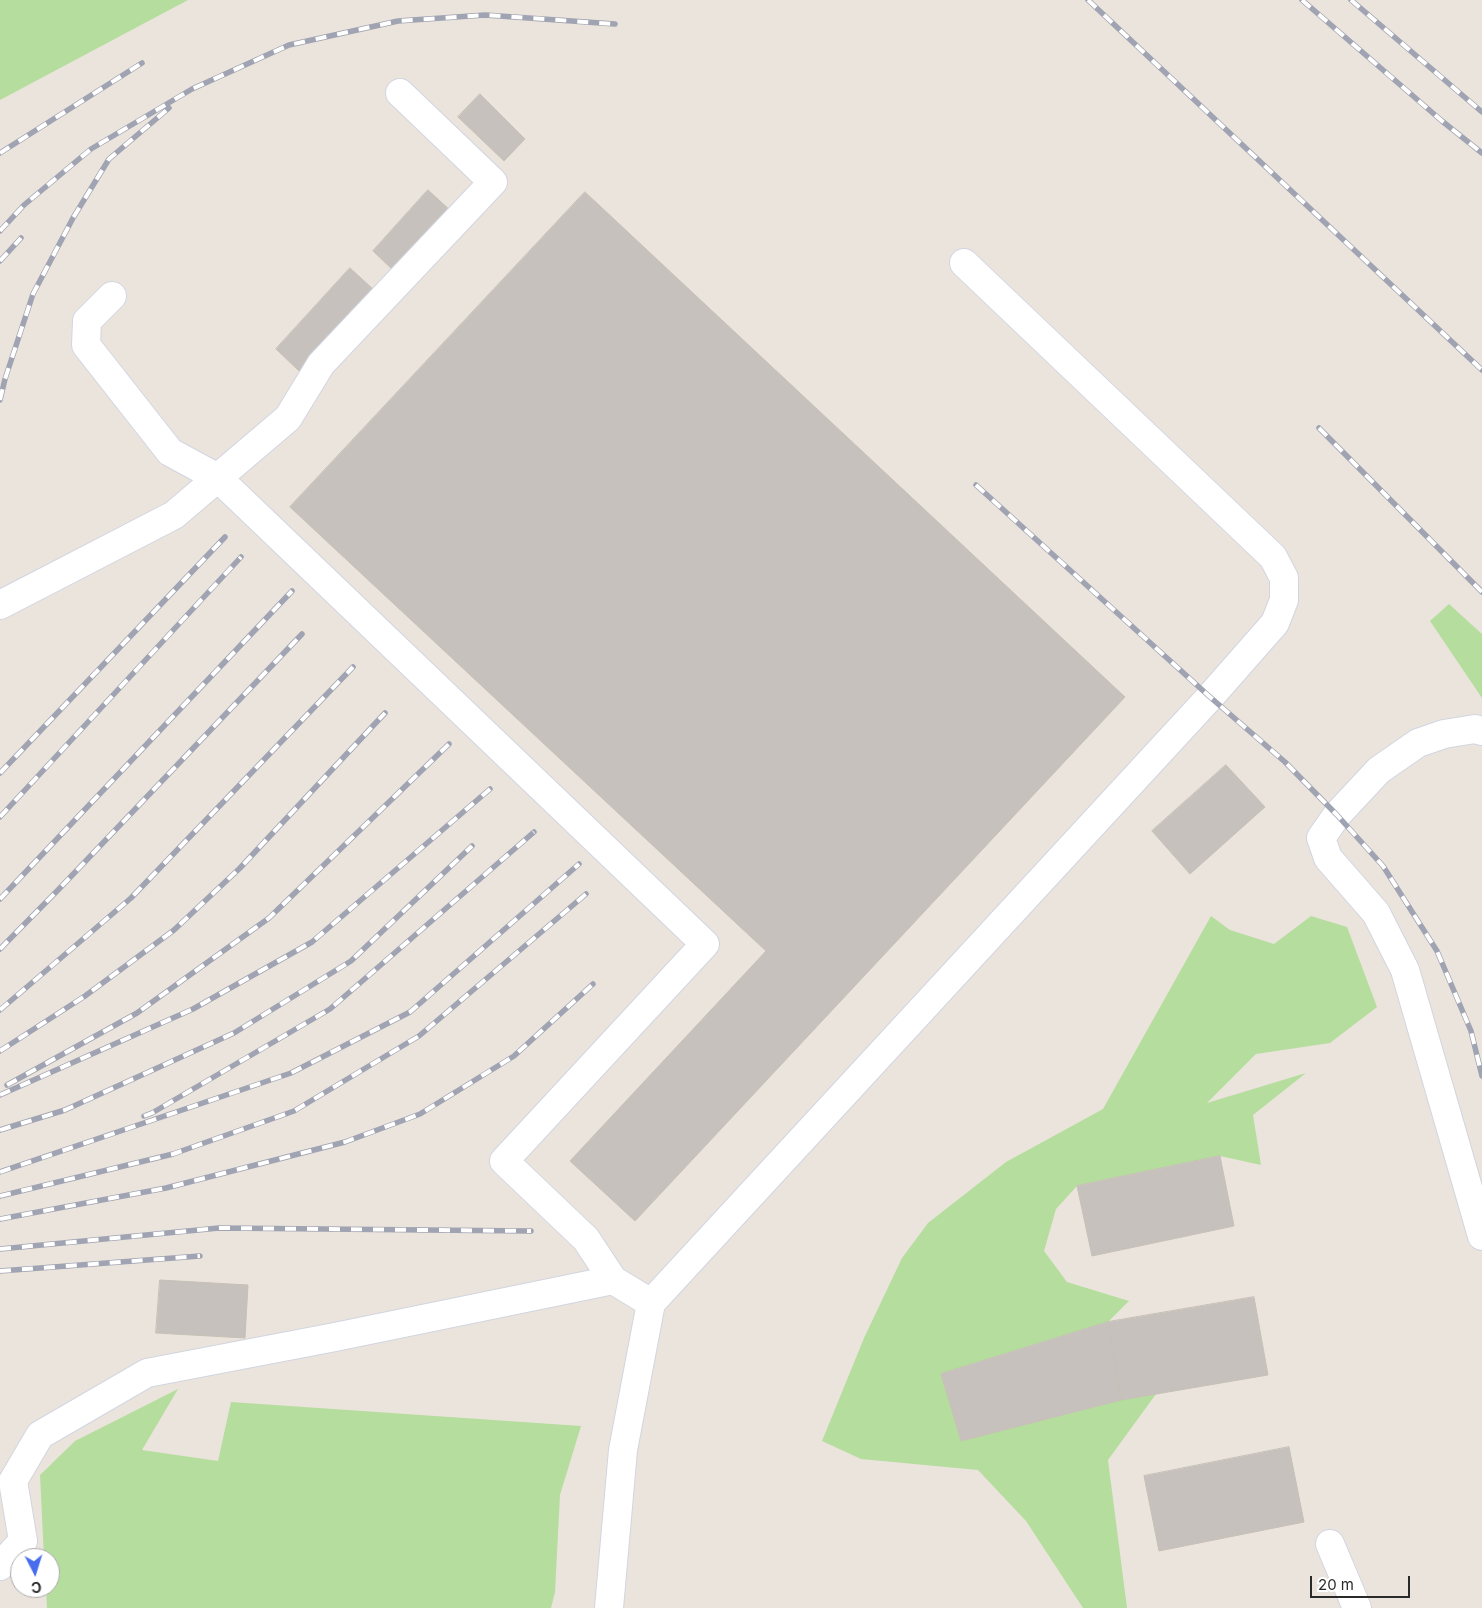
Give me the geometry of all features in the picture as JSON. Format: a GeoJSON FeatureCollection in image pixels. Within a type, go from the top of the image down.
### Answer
{"type":"FeatureCollection","features":[{"type":"Feature","properties":{"kind":"lane"},"geometry":{"type":"LineString","coordinates":[[0,605],[174,515],[288,418],[321,364],[493,182],[400,93]]}},
{"type":"Feature","properties":{"kind":"lane"},"geometry":{"type":"LineString","coordinates":[[609,1608],[623,1450],[651,1303],[1210,697],[1275,623],[1284,600],[1284,578],[1273,557],[964,263]]}},
{"type":"Feature","properties":{"kind":"lane"},"geometry":{"type":"LineString","coordinates":[[112,296],[87,321],[86,345],[170,452],[218,478],[705,944],[504,1161],[586,1239],[613,1280],[651,1303]]}},
{"type":"Feature","properties":{"kind":"lane"},"geometry":{"type":"LineString","coordinates":[[1482,731],[1475,729],[1444,734],[1418,743],[1379,770],[1336,815],[1321,838],[1328,858],[1376,913],[1405,970],[1482,1236]]}},
{"type":"Feature","properties":{"kind":"lane"},"geometry":{"type":"LineString","coordinates":[[0,1566],[23,1541],[6,1482],[40,1435],[147,1373],[613,1280]]}},
{"type":"Feature","properties":{"kind":"lane"},"geometry":{"type":"LineString","coordinates":[[1330,1544],[1357,1608]]}},
{"type":"Feature","properties":{"kind":"green space"},"geometry":{"type":"Polygon","coordinates":[[[0,0],[188,0],[0,100],[0,0]]]}},
{"type":"Feature","properties":{"kind":"green space"},"geometry":{"type":"Polygon","coordinates":[[[1449,604],[1482,634],[1482,698],[1430,621],[1449,604]]]}},
{"type":"Feature","properties":{"kind":"green space"},"geometry":{"type":"Polygon","coordinates":[[[1211,916],[1230,930],[1274,944],[1311,916],[1347,927],[1377,1007],[1330,1043],[1256,1054],[1207,1103],[1306,1073],[1253,1115],[1261,1165],[1220,1156],[1077,1186],[1056,1209],[1044,1251],[1067,1282],[1129,1301],[1108,1322],[941,1374],[961,1441],[1121,1400],[1156,1394],[1108,1460],[1127,1608],[1083,1608],[1026,1521],[978,1470],[861,1459],[822,1441],[864,1338],[902,1258],[928,1223],[1006,1162],[1103,1109],[1211,916]]]}},
{"type":"Feature","properties":{"kind":"green space"},"geometry":{"type":"Polygon","coordinates":[[[178,1389],[142,1450],[218,1461],[231,1402],[581,1426],[560,1495],[555,1592],[551,1608],[47,1608],[46,1598],[60,1598],[60,1548],[44,1548],[40,1475],[75,1441],[178,1389]]]}},
{"type":"Feature","properties":{"kind":"building"},"geometry":{"type":"Polygon","coordinates":[[[480,94],[525,139],[504,161],[458,117],[480,94]]]}},
{"type":"Feature","properties":{"kind":"building"},"geometry":{"type":"Polygon","coordinates":[[[428,190],[452,212],[396,273],[373,251],[428,190]]]}},
{"type":"Feature","properties":{"kind":"building"},"geometry":{"type":"Polygon","coordinates":[[[585,192],[1125,697],[635,1221],[570,1161],[766,951],[290,507],[585,192]]]}},
{"type":"Feature","properties":{"kind":"building"},"geometry":{"type":"Polygon","coordinates":[[[350,268],[374,290],[299,371],[276,349],[350,268]]]}},
{"type":"Feature","properties":{"kind":"building"},"geometry":{"type":"Polygon","coordinates":[[[1226,765],[1265,807],[1190,874],[1152,831],[1226,765]]]}},
{"type":"Feature","properties":{"kind":"building"},"geometry":{"type":"Polygon","coordinates":[[[1220,1156],[1234,1226],[1092,1256],[1077,1186],[1220,1156]]]}},
{"type":"Feature","properties":{"kind":"building"},"geometry":{"type":"Polygon","coordinates":[[[160,1280],[248,1285],[245,1338],[156,1333],[160,1280]]]}},
{"type":"Feature","properties":{"kind":"building"},"geometry":{"type":"Polygon","coordinates":[[[1254,1297],[1268,1375],[1121,1400],[1108,1322],[1254,1297]]]}},
{"type":"Feature","properties":{"kind":"building"},"geometry":{"type":"Polygon","coordinates":[[[1108,1322],[1121,1400],[961,1441],[941,1374],[1108,1322]]]}},
{"type":"Feature","properties":{"kind":"building"},"geometry":{"type":"Polygon","coordinates":[[[1289,1447],[1304,1522],[1159,1551],[1144,1476],[1289,1447]]]}},
{"type":"Feature","properties":{"kind":"railway"},"geometry":{"type":"LineString","coordinates":[[1088,0],[1482,370]]}},
{"type":"Feature","properties":{"kind":"railway"},"geometry":{"type":"LineString","coordinates":[[1302,0],[1442,121],[1482,153]]}},
{"type":"Feature","properties":{"kind":"railway"},"geometry":{"type":"LineString","coordinates":[[1351,0],[1482,112]]}},
{"type":"Feature","properties":{"kind":"railway"},"geometry":{"type":"LineString","coordinates":[[0,231],[24,205],[91,149],[192,89],[289,45],[398,21],[485,15],[615,24]]}},
{"type":"Feature","properties":{"kind":"railway"},"geometry":{"type":"LineString","coordinates":[[0,153],[142,63]]}},
{"type":"Feature","properties":{"kind":"railway"},"geometry":{"type":"LineString","coordinates":[[0,400],[33,294],[73,218],[109,159],[169,108]]}},
{"type":"Feature","properties":{"kind":"railway"},"geometry":{"type":"LineString","coordinates":[[0,261],[21,238]]}},
{"type":"Feature","properties":{"kind":"railway"},"geometry":{"type":"LineString","coordinates":[[1319,428],[1482,592]]}},
{"type":"Feature","properties":{"kind":"railway"},"geometry":{"type":"LineString","coordinates":[[976,485],[1210,697],[1285,762],[1383,866],[1437,951],[1471,1031],[1482,1076]]}},
{"type":"Feature","properties":{"kind":"railway"},"geometry":{"type":"LineString","coordinates":[[0,773],[225,537]]}},
{"type":"Feature","properties":{"kind":"railway"},"geometry":{"type":"LineString","coordinates":[[0,817],[241,557]]}},
{"type":"Feature","properties":{"kind":"railway"},"geometry":{"type":"LineString","coordinates":[[0,899],[292,591]]}},
{"type":"Feature","properties":{"kind":"railway"},"geometry":{"type":"LineString","coordinates":[[0,949],[302,634]]}},
{"type":"Feature","properties":{"kind":"railway"},"geometry":{"type":"LineString","coordinates":[[0,1010],[131,898],[353,667]]}},
{"type":"Feature","properties":{"kind":"railway"},"geometry":{"type":"LineString","coordinates":[[0,1051],[85,996],[174,930],[240,868],[385,713]]}},
{"type":"Feature","properties":{"kind":"railway"},"geometry":{"type":"LineString","coordinates":[[7,1085],[137,1013],[269,918],[449,744]]}},
{"type":"Feature","properties":{"kind":"railway"},"geometry":{"type":"LineString","coordinates":[[0,1095],[193,1009],[312,942],[490,789]]}},
{"type":"Feature","properties":{"kind":"railway"},"geometry":{"type":"LineString","coordinates":[[144,1116],[330,1009],[534,832]]}},
{"type":"Feature","properties":{"kind":"railway"},"geometry":{"type":"LineString","coordinates":[[0,1130],[65,1110],[234,1033],[351,961],[472,846]]}},
{"type":"Feature","properties":{"kind":"railway"},"geometry":{"type":"LineString","coordinates":[[0,1172],[291,1073],[410,1012],[579,864]]}},
{"type":"Feature","properties":{"kind":"railway"},"geometry":{"type":"LineString","coordinates":[[0,1196],[173,1154],[294,1111],[419,1036],[586,894]]}},
{"type":"Feature","properties":{"kind":"railway"},"geometry":{"type":"LineString","coordinates":[[0,1219],[166,1188],[345,1142],[420,1114],[514,1056],[593,984]]}},
{"type":"Feature","properties":{"kind":"railway"},"geometry":{"type":"LineString","coordinates":[[0,1249],[219,1228],[531,1231]]}},
{"type":"Feature","properties":{"kind":"railway"},"geometry":{"type":"LineString","coordinates":[[0,1271],[200,1256]]}}]}
